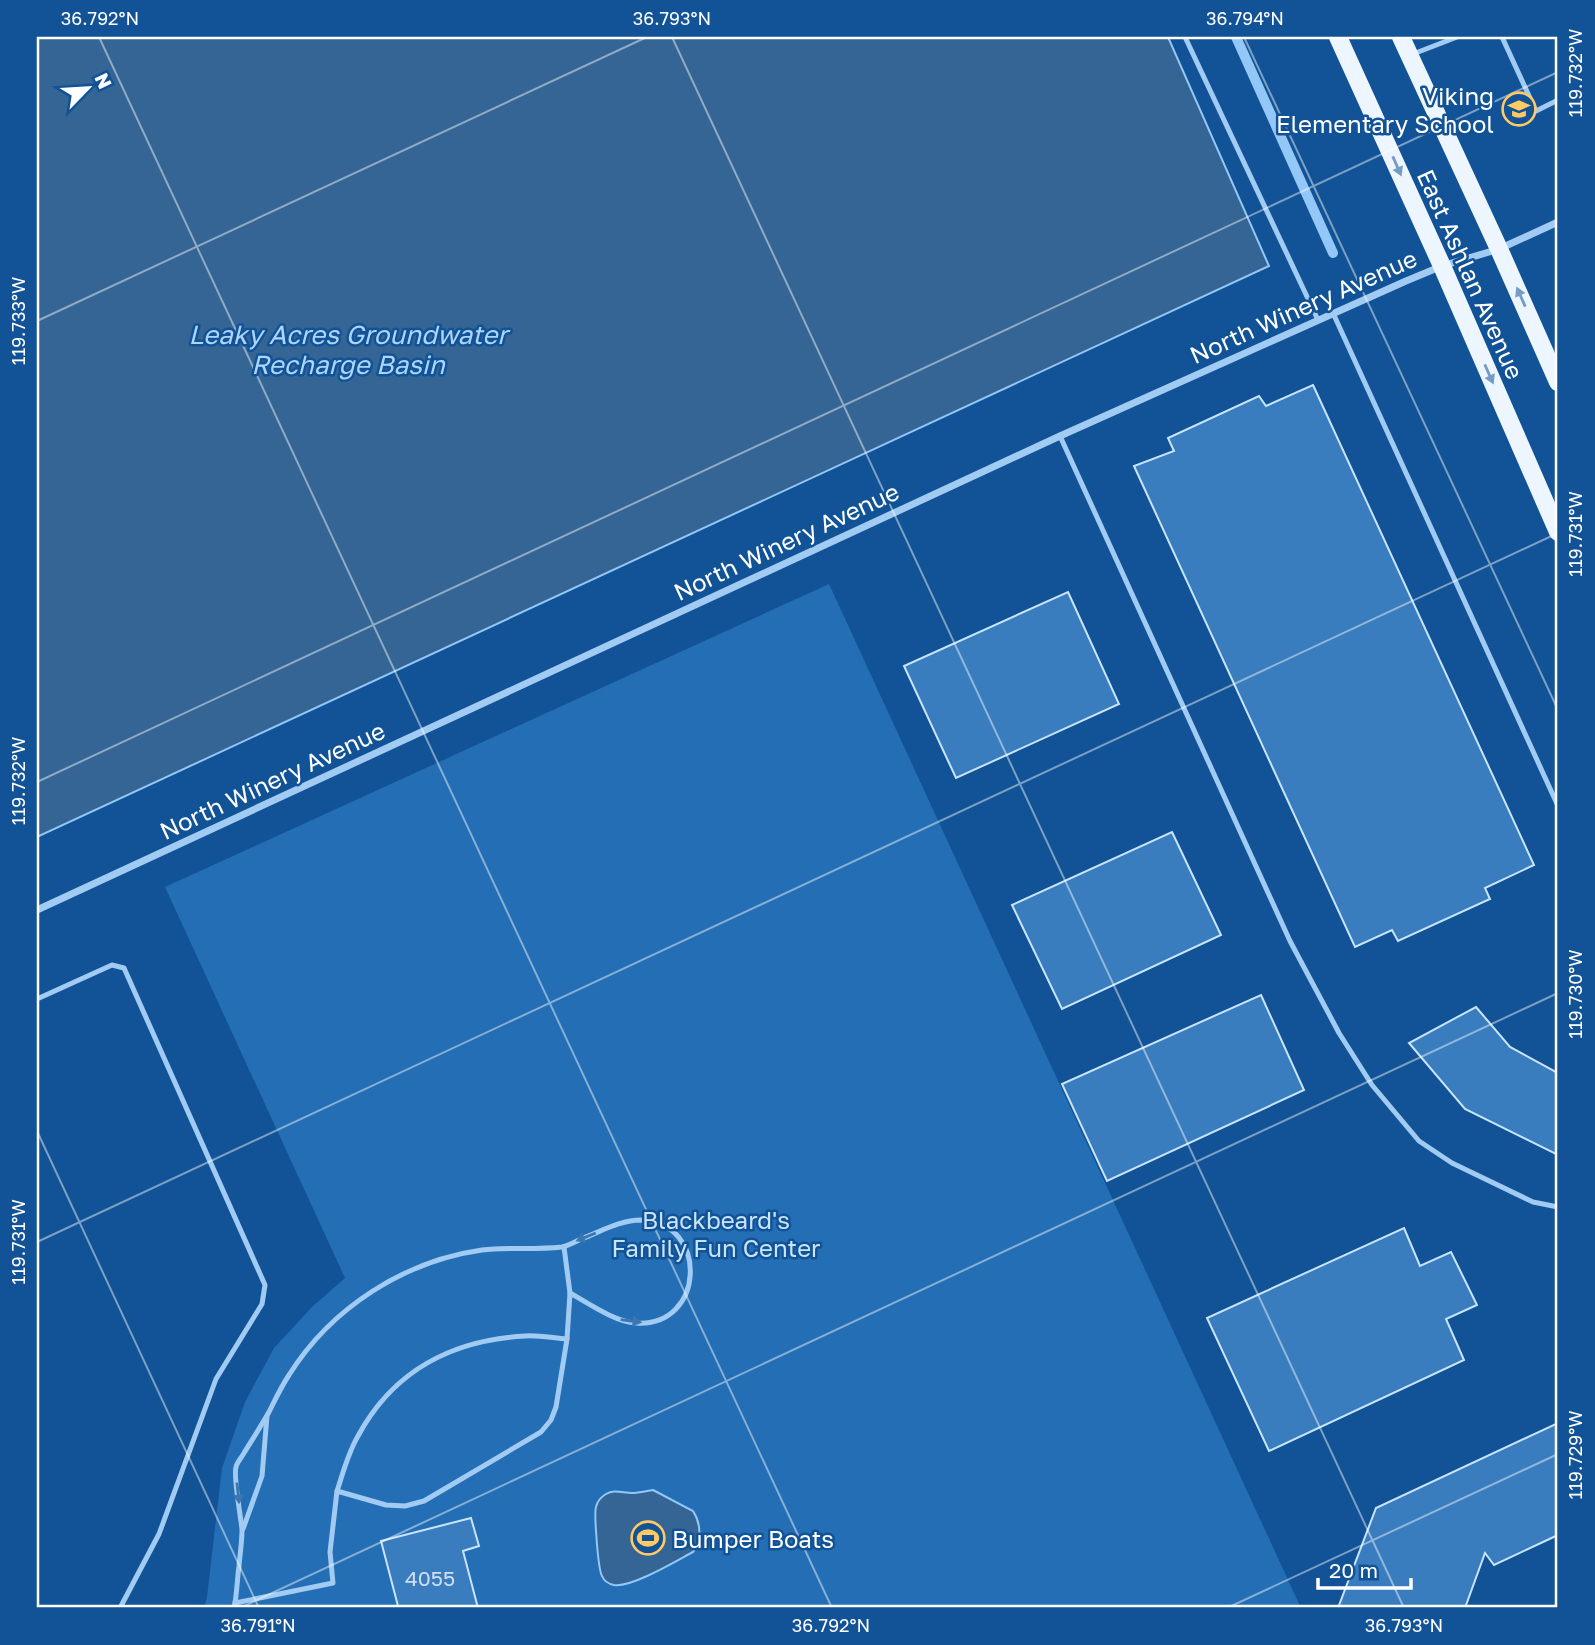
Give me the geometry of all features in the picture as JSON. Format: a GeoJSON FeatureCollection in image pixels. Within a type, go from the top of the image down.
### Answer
{"type":"FeatureCollection","features":[{"type":"Feature","properties":{"kind":"main road","name":"East Ashlan Avenue"},"geometry":{"type":"LineString","coordinates":[[1338,37],[1558,532]]}},
{"type":"Feature","properties":{"kind":"main road","name":"East Ashlan Avenue"},"geometry":{"type":"LineString","coordinates":[[1401,37],[1558,382]]}},
{"type":"Feature","properties":{"kind":"street","name":"North Winery Avenue"},"geometry":{"type":"LineString","coordinates":[[37,910],[1060,436],[1442,266],[1499,249],[1558,222]]}},
{"type":"Feature","properties":{"kind":"lane"},"geometry":{"type":"LineString","coordinates":[[1185,37],[1318,320]]}},
{"type":"Feature","properties":{"kind":"lane"},"geometry":{"type":"LineString","coordinates":[[1410,55],[1457,37]]}},
{"type":"Feature","properties":{"kind":"lane"},"geometry":{"type":"LineString","coordinates":[[1502,37],[1536,111],[1558,100]]}},
{"type":"Feature","properties":{"kind":"lane"},"geometry":{"type":"LineString","coordinates":[[1333,313],[1558,806]]}},
{"type":"Feature","properties":{"kind":"lane"},"geometry":{"type":"LineString","coordinates":[[1060,436],[1290,942],[1339,1033],[1372,1085],[1419,1141],[1452,1163],[1533,1202],[1558,1207]]}},
{"type":"Feature","properties":{"kind":"lane"},"geometry":{"type":"LineString","coordinates":[[37,999],[112,965],[124,968],[265,1285],[262,1304],[216,1379],[159,1534],[120,1608]]}},
{"type":"Feature","properties":{"kind":"lane"},"geometry":{"type":"LineString","coordinates":[[567,1339],[527,1335],[490,1340],[440,1355],[417,1368],[385,1398],[356,1438],[337,1492],[330,1552],[333,1583],[234,1606],[242,1532],[235,1468],[290,1374],[330,1324],[357,1301],[387,1282],[418,1268],[482,1250],[564,1247],[617,1225],[633,1220],[649,1220],[678,1236],[687,1250],[691,1267],[690,1285],[682,1301],[670,1314],[654,1322],[636,1324],[619,1319],[570,1293]]}},
{"type":"Feature","properties":{"kind":"lane"},"geometry":{"type":"LineString","coordinates":[[337,1492],[386,1505],[405,1506],[424,1501],[541,1432],[551,1420],[556,1407],[567,1339],[570,1293],[564,1247]]}},
{"type":"Feature","properties":{"kind":"lane"},"geometry":{"type":"LineString","coordinates":[[242,1532],[262,1476],[268,1415]]}},
{"type":"Feature","properties":{"kind":"green space","name":"Blackbeard's Family Fun Center"},"geometry":{"type":"Polygon","coordinates":[[[829,584],[1301,1608],[204,1608],[222,1468],[245,1402],[274,1348],[312,1307],[345,1278],[165,887],[829,584]]]}},
{"type":"Feature","properties":{"kind":"water","name":"Leaky Acres Groundwater Recharge Basin"},"geometry":{"type":"Polygon","coordinates":[[[37,37],[1168,37],[1269,266],[37,837],[37,37]]]}},
{"type":"Feature","properties":{"kind":"water","name":"Bumper Boats"},"geometry":{"type":"Polygon","coordinates":[[[653,1490],[693,1511],[699,1532],[696,1548],[642,1578],[622,1585],[610,1584],[603,1578],[599,1563],[597,1503],[604,1495],[612,1492],[635,1493],[653,1490]]]}},
{"type":"Feature","properties":{"kind":"building"},"geometry":{"type":"Polygon","coordinates":[[[1313,385],[1534,865],[1485,888],[1490,899],[1398,941],[1392,930],[1355,947],[1134,466],[1174,451],[1168,438],[1259,396],[1266,406],[1313,385]]]}},
{"type":"Feature","properties":{"kind":"building"},"geometry":{"type":"Polygon","coordinates":[[[1068,592],[1119,704],[956,778],[904,666],[1068,592]]]}},
{"type":"Feature","properties":{"kind":"building"},"geometry":{"type":"Polygon","coordinates":[[[1172,832],[1221,935],[1062,1009],[1012,905],[1172,832]]]}},
{"type":"Feature","properties":{"kind":"building"},"geometry":{"type":"Polygon","coordinates":[[[1261,995],[1304,1090],[1107,1181],[1062,1084],[1261,995]]]}},
{"type":"Feature","properties":{"kind":"building"},"geometry":{"type":"Polygon","coordinates":[[[1476,1007],[1510,1047],[1558,1073],[1558,1155],[1465,1109],[1409,1043],[1476,1007]]]}},
{"type":"Feature","properties":{"kind":"building"},"geometry":{"type":"Polygon","coordinates":[[[1404,1228],[1420,1266],[1451,1252],[1477,1305],[1446,1319],[1464,1360],[1269,1451],[1207,1318],[1404,1228]]]}},
{"type":"Feature","properties":{"kind":"building"},"geometry":{"type":"Polygon","coordinates":[[[1558,1423],[1558,1535],[1494,1565],[1485,1553],[1465,1608],[1338,1608],[1376,1508],[1558,1423]]]}},
{"type":"Feature","properties":{"kind":"building"},"geometry":{"type":"Polygon","coordinates":[[[471,1518],[479,1546],[463,1551],[478,1608],[389,1608],[398,1606],[381,1541],[471,1518]]]}},
{"type":"Feature","properties":{"kind":"waterway"},"geometry":{"type":"LineString","coordinates":[[1236,37],[1333,253]]}},
{"type":"Feature","properties":{"kind":"place","name":"Viking Elementary School"},"geometry":{"type":"Point","coordinates":[1519,109]}},
{"type":"Feature","properties":{"kind":"place","name":"Bumper Boats"},"geometry":{"type":"Point","coordinates":[648,1538]}}]}
